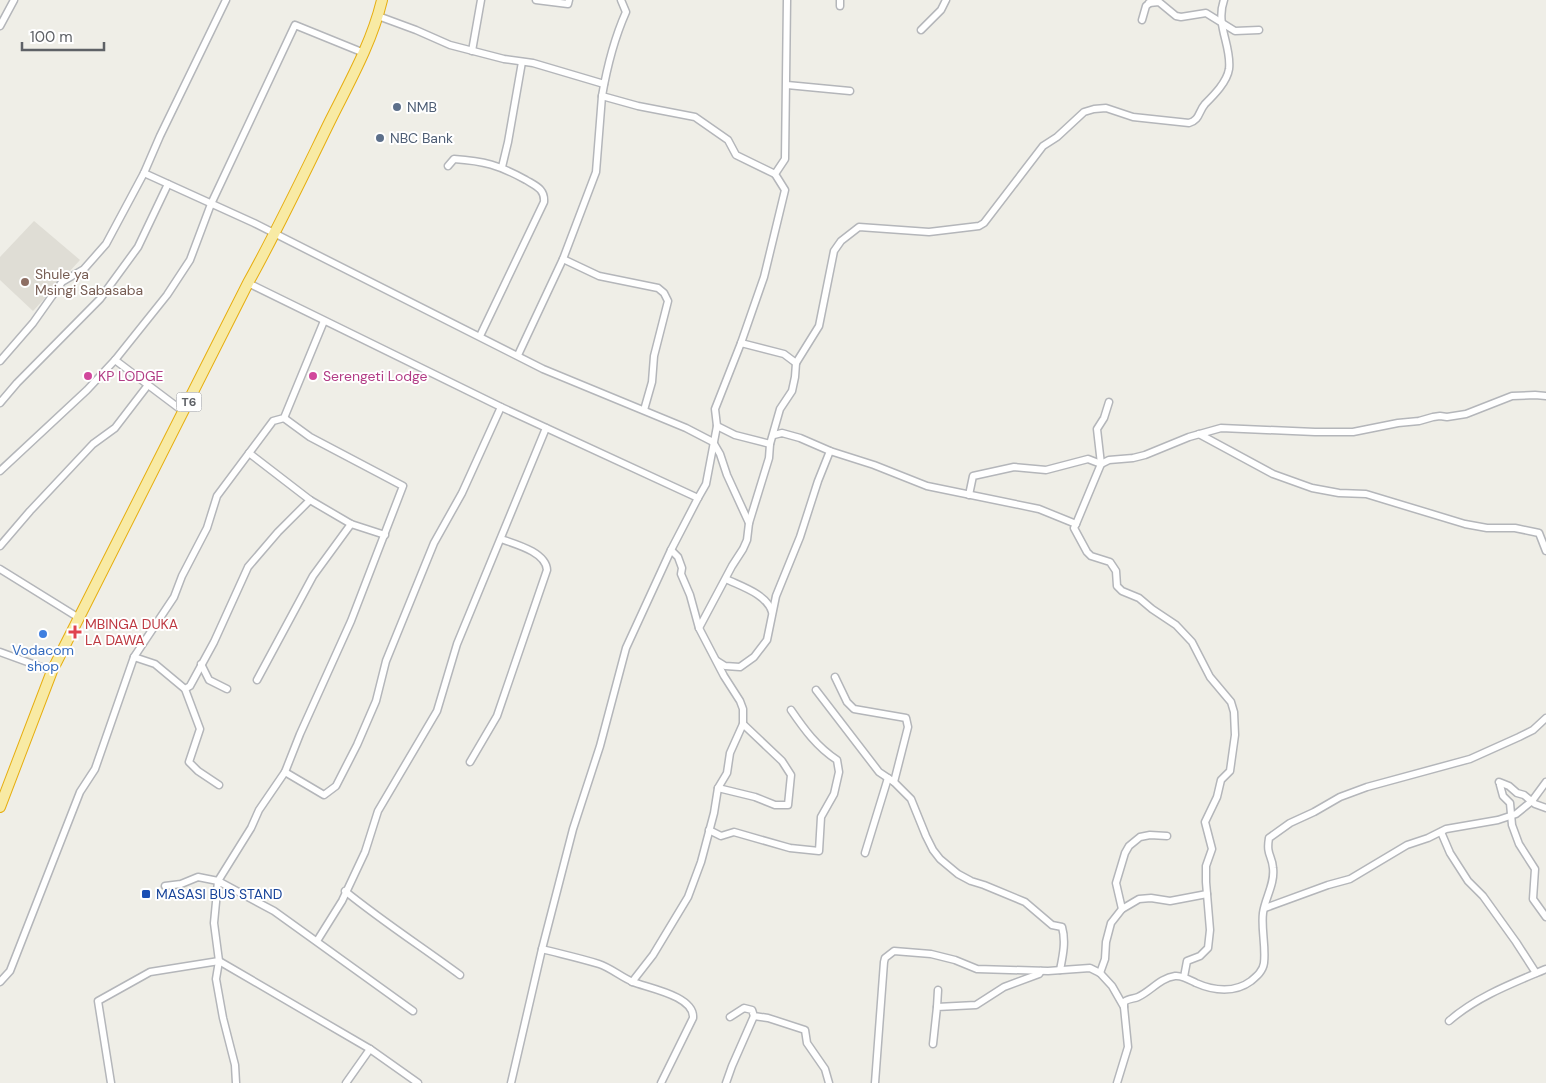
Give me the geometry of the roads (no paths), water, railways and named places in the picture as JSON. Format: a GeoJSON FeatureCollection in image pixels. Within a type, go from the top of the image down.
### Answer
{"type":"FeatureCollection","features":[{"type":"Feature","properties":{"kind":"highway","name":"T6"},"geometry":{"type":"LineString","coordinates":[[0,806],[52,671],[248,283],[275,234],[364,53],[382,0]]}},
{"type":"Feature","properties":{"kind":"street"},"geometry":{"type":"LineString","coordinates":[[0,26],[14,0]]}},
{"type":"Feature","properties":{"kind":"street"},"geometry":{"type":"LineString","coordinates":[[0,361],[33,322],[62,282],[84,269],[106,244],[144,173],[226,0]]}},
{"type":"Feature","properties":{"kind":"street"},"geometry":{"type":"LineString","coordinates":[[472,51],[481,0]]}},
{"type":"Feature","properties":{"kind":"street"},"geometry":{"type":"LineString","coordinates":[[536,0],[568,4],[569,0]]}},
{"type":"Feature","properties":{"kind":"street"},"geometry":{"type":"LineString","coordinates":[[518,355],[563,259],[596,172],[604,84],[617,34],[626,12],[621,0]]}},
{"type":"Feature","properties":{"kind":"street"},"geometry":{"type":"LineString","coordinates":[[775,174],[785,159],[787,0]]}},
{"type":"Feature","properties":{"kind":"street"},"geometry":{"type":"LineString","coordinates":[[921,30],[941,10],[946,0]]}},
{"type":"Feature","properties":{"kind":"street"},"geometry":{"type":"LineString","coordinates":[[699,628],[747,540],[749,523],[769,458],[770,444],[780,409],[792,391],[796,363],[818,326],[834,251],[841,241],[859,227],[929,232],[979,226],[1043,146],[1084,112],[1106,108],[1133,116],[1189,123],[1195,122],[1203,106],[1225,80],[1229,70],[1221,18],[1224,0]]}},
{"type":"Feature","properties":{"kind":"street"},"geometry":{"type":"LineString","coordinates":[[1142,20],[1146,6],[1151,1],[1159,2],[1176,16],[1206,13],[1234,31],[1259,30]]}},
{"type":"Feature","properties":{"kind":"street"},"geometry":{"type":"LineString","coordinates":[[378,16],[450,45],[533,63],[604,84]]}},
{"type":"Feature","properties":{"kind":"street"},"geometry":{"type":"LineString","coordinates":[[0,471],[87,390],[167,295],[190,260],[211,204],[295,25],[364,53]]}},
{"type":"Feature","properties":{"kind":"street"},"geometry":{"type":"LineString","coordinates":[[502,167],[522,62]]}},
{"type":"Feature","properties":{"kind":"street"},"geometry":{"type":"LineString","coordinates":[[787,85],[850,91]]}},
{"type":"Feature","properties":{"kind":"street"},"geometry":{"type":"LineString","coordinates":[[511,1083],[542,949],[573,829],[600,746],[626,648],[671,550],[706,484],[717,426],[714,409],[741,343],[764,277],[786,190],[775,174],[736,155],[728,140],[695,117],[638,106],[602,96]]}},
{"type":"Feature","properties":{"kind":"street"},"geometry":{"type":"LineString","coordinates":[[448,166],[454,159],[473,160],[502,167],[541,189],[544,196],[544,202],[480,336]]}},
{"type":"Feature","properties":{"kind":"street"},"geometry":{"type":"LineString","coordinates":[[144,173],[275,234],[543,369],[686,428],[713,442],[720,454],[727,475],[749,523]]}},
{"type":"Feature","properties":{"kind":"street"},"geometry":{"type":"LineString","coordinates":[[0,403],[17,383],[100,299],[138,246],[168,184]]}},
{"type":"Feature","properties":{"kind":"street"},"geometry":{"type":"LineString","coordinates":[[563,259],[599,276],[658,288],[664,293],[668,301],[654,356],[652,382],[644,410]]}},
{"type":"Feature","properties":{"kind":"street"},"geometry":{"type":"LineString","coordinates":[[248,283],[501,407],[698,498]]}},
{"type":"Feature","properties":{"kind":"street"},"geometry":{"type":"LineString","coordinates":[[284,418],[324,321]]}},
{"type":"Feature","properties":{"kind":"street"},"geometry":{"type":"LineString","coordinates":[[741,343],[784,354],[796,363]]}},
{"type":"Feature","properties":{"kind":"street"},"geometry":{"type":"LineString","coordinates":[[114,360],[184,412]]}},
{"type":"Feature","properties":{"kind":"street"},"geometry":{"type":"LineString","coordinates":[[0,546],[93,444],[115,428],[148,386]]}},
{"type":"Feature","properties":{"kind":"street"},"geometry":{"type":"LineString","coordinates":[[1101,464],[1108,460],[1146,455],[1221,428],[1353,432],[1440,416],[1466,414],[1512,396],[1546,396]]}},
{"type":"Feature","properties":{"kind":"street"},"geometry":{"type":"LineString","coordinates":[[1109,402],[1104,418],[1097,429],[1101,464],[1074,528],[1091,556],[1110,562],[1116,571],[1117,586],[1122,591],[1139,598],[1176,625],[1192,642],[1210,677],[1231,702],[1234,712],[1234,735],[1230,771],[1221,780],[1217,797],[1205,822],[1212,849],[1206,866],[1210,930],[1208,948],[1200,956],[1188,961],[1184,977]]}},
{"type":"Feature","properties":{"kind":"street"},"geometry":{"type":"LineString","coordinates":[[285,772],[324,795],[336,786],[357,745],[376,701],[386,661],[434,543],[462,493],[501,407]]}},
{"type":"Feature","properties":{"kind":"street"},"geometry":{"type":"LineString","coordinates":[[0,982],[10,971],[80,792],[95,769],[134,658],[174,597],[182,576],[207,528],[217,496],[273,421],[284,418]]}},
{"type":"Feature","properties":{"kind":"street"},"geometry":{"type":"LineString","coordinates":[[236,1083],[235,1065],[223,1018],[216,978],[219,961],[214,923],[218,880],[239,848],[259,810],[285,772],[300,734],[352,621],[367,576],[403,486],[310,437],[284,418]]}},
{"type":"Feature","properties":{"kind":"street"},"geometry":{"type":"LineString","coordinates":[[717,426],[735,435],[770,444]]}},
{"type":"Feature","properties":{"kind":"street"},"geometry":{"type":"LineString","coordinates":[[317,941],[342,901],[345,891],[366,852],[378,811],[437,711],[457,644],[546,428]]}},
{"type":"Feature","properties":{"kind":"street"},"geometry":{"type":"LineString","coordinates":[[774,435],[782,433],[800,438],[830,451],[874,465],[927,486],[1039,509],[1076,524]]}},
{"type":"Feature","properties":{"kind":"street"},"geometry":{"type":"LineString","coordinates":[[1200,434],[1273,474],[1312,488],[1339,493],[1366,494],[1465,524],[1487,528],[1515,528],[1539,533],[1546,551]]}},
{"type":"Feature","properties":{"kind":"street"},"geometry":{"type":"LineString","coordinates":[[717,660],[725,666],[740,667],[754,657],[767,640],[776,596],[800,537],[824,462],[830,451]]}},
{"type":"Feature","properties":{"kind":"street"},"geometry":{"type":"LineString","coordinates":[[249,453],[310,500],[352,524],[385,535]]}},
{"type":"Feature","properties":{"kind":"street"},"geometry":{"type":"LineString","coordinates":[[968,495],[973,476],[986,472],[1014,467],[1046,470],[1088,459],[1101,464]]}},
{"type":"Feature","properties":{"kind":"street"},"geometry":{"type":"LineString","coordinates":[[185,689],[190,686],[214,642],[248,567],[278,532],[310,500]]}},
{"type":"Feature","properties":{"kind":"street"},"geometry":{"type":"LineString","coordinates":[[256,680],[286,629],[313,576],[352,524]]}},
{"type":"Feature","properties":{"kind":"street"},"geometry":{"type":"LineString","coordinates":[[470,762],[497,716],[547,570],[545,561],[541,557],[501,538]]}},
{"type":"Feature","properties":{"kind":"street"},"geometry":{"type":"LineString","coordinates":[[632,982],[653,955],[688,897],[701,862],[718,788],[727,773],[730,753],[743,724],[743,709],[740,701],[724,676],[699,628],[690,595],[681,574],[682,568],[678,557],[671,550]]}},
{"type":"Feature","properties":{"kind":"street"},"geometry":{"type":"LineString","coordinates":[[0,569],[79,618]]}},
{"type":"Feature","properties":{"kind":"street"},"geometry":{"type":"LineString","coordinates":[[726,579],[761,597],[771,607],[772,612]]}},
{"type":"Feature","properties":{"kind":"street"},"geometry":{"type":"LineString","coordinates":[[0,652],[52,671]]}},
{"type":"Feature","properties":{"kind":"street"},"geometry":{"type":"LineString","coordinates":[[134,658],[155,664],[185,689],[200,729],[189,762],[198,771],[219,784]]}},
{"type":"Feature","properties":{"kind":"street"},"geometry":{"type":"LineString","coordinates":[[201,664],[209,680],[227,689]]}},
{"type":"Feature","properties":{"kind":"street"},"geometry":{"type":"LineString","coordinates":[[835,677],[847,702],[854,709],[906,718],[908,728],[864,853]]}},
{"type":"Feature","properties":{"kind":"street"},"geometry":{"type":"LineString","coordinates":[[816,690],[879,772],[891,780],[911,799],[926,836],[940,860],[971,881],[1025,902],[1052,925],[1062,927],[1064,948],[1060,970]]}},
{"type":"Feature","properties":{"kind":"street"},"geometry":{"type":"LineString","coordinates":[[709,830],[721,836],[734,832],[790,848],[819,851],[821,817],[834,794],[840,772],[837,760],[818,745],[791,710]]}},
{"type":"Feature","properties":{"kind":"street"},"geometry":{"type":"LineString","coordinates":[[1117,1083],[1128,1047],[1124,1007],[1124,1002],[1127,999],[1136,998],[1163,980],[1176,976],[1184,977],[1203,986],[1216,989],[1238,989],[1256,977],[1262,969],[1264,963],[1263,913],[1270,892],[1274,868],[1267,849],[1269,838],[1290,823],[1351,792],[1470,759],[1533,730],[1546,718]]}},
{"type":"Feature","properties":{"kind":"street"},"geometry":{"type":"LineString","coordinates":[[718,788],[755,797],[776,805],[788,805],[791,775],[782,761],[743,724]]}},
{"type":"Feature","properties":{"kind":"street"},"geometry":{"type":"LineString","coordinates":[[1265,908],[1350,879],[1407,844],[1457,826],[1498,820],[1516,814],[1532,801],[1546,782]]}},
{"type":"Feature","properties":{"kind":"street"},"geometry":{"type":"LineString","coordinates":[[1546,808],[1524,795],[1516,793],[1509,786],[1500,784],[1503,796],[1510,803],[1512,825],[1519,844],[1535,869],[1533,899],[1546,917]]}},
{"type":"Feature","properties":{"kind":"street"},"geometry":{"type":"LineString","coordinates":[[1441,832],[1450,853],[1468,881],[1483,896],[1536,973]]}},
{"type":"Feature","properties":{"kind":"street"},"geometry":{"type":"LineString","coordinates":[[1122,909],[1116,882],[1124,853],[1140,837],[1168,836]]}},
{"type":"Feature","properties":{"kind":"street"},"geometry":{"type":"LineString","coordinates":[[165,886],[181,884],[198,876],[218,880],[274,911],[414,1011]]}},
{"type":"Feature","properties":{"kind":"street"},"geometry":{"type":"LineString","coordinates":[[345,891],[375,916],[460,975]]}},
{"type":"Feature","properties":{"kind":"street"},"geometry":{"type":"LineString","coordinates":[[1100,972],[1105,959],[1106,942],[1111,923],[1122,909],[1139,899],[1151,898],[1170,901],[1207,894]]}},
{"type":"Feature","properties":{"kind":"street"},"geometry":{"type":"LineString","coordinates":[[542,949],[600,964],[632,982],[675,996],[691,1008],[693,1018],[661,1083]]}},
{"type":"Feature","properties":{"kind":"street"},"geometry":{"type":"LineString","coordinates":[[875,1083],[884,962],[885,958],[894,951],[931,954],[977,968],[1048,971],[1090,968],[1100,972],[1112,986],[1124,1007]]}},
{"type":"Feature","properties":{"kind":"street"},"geometry":{"type":"LineString","coordinates":[[111,1083],[98,1001],[150,972],[219,961],[370,1049],[418,1083]]}},
{"type":"Feature","properties":{"kind":"street"},"geometry":{"type":"LineString","coordinates":[[1449,1021],[1460,1012],[1491,994],[1546,969]]}},
{"type":"Feature","properties":{"kind":"street"},"geometry":{"type":"LineString","coordinates":[[937,1007],[976,1006],[1004,987],[1039,974],[1042,970]]}},
{"type":"Feature","properties":{"kind":"street"},"geometry":{"type":"LineString","coordinates":[[933,1044],[938,990]]}},
{"type":"Feature","properties":{"kind":"street"},"geometry":{"type":"LineString","coordinates":[[726,1083],[754,1016],[752,1010],[744,1008],[730,1017]]}},
{"type":"Feature","properties":{"kind":"street"},"geometry":{"type":"LineString","coordinates":[[754,1016],[768,1018],[805,1030],[808,1043],[825,1069],[829,1083]]}},
{"type":"Feature","properties":{"kind":"street"},"geometry":{"type":"LineString","coordinates":[[346,1083],[370,1049]]}},
{"type":"Feature","properties":{"kind":"place","name":"NMB"},"geometry":{"type":"Point","coordinates":[397,107]}},
{"type":"Feature","properties":{"kind":"place","name":"NBC Bank"},"geometry":{"type":"Point","coordinates":[380,138]}},
{"type":"Feature","properties":{"kind":"place","name":"Shule ya Msingi Sabasaba"},"geometry":{"type":"Point","coordinates":[25,282]}},
{"type":"Feature","properties":{"kind":"place","name":"KP LODGE"},"geometry":{"type":"Point","coordinates":[88,376]}},
{"type":"Feature","properties":{"kind":"place","name":"Serengeti Lodge"},"geometry":{"type":"Point","coordinates":[313,376]}},
{"type":"Feature","properties":{"kind":"place","name":"MBINGA DUKA LA DAWA"},"geometry":{"type":"Point","coordinates":[75,632]}},
{"type":"Feature","properties":{"kind":"place","name":"Vodacom shop"},"geometry":{"type":"Point","coordinates":[43,634]}},
{"type":"Feature","properties":{"kind":"place","name":"MASASI BUS STAND"},"geometry":{"type":"Point","coordinates":[146,894]}}]}
